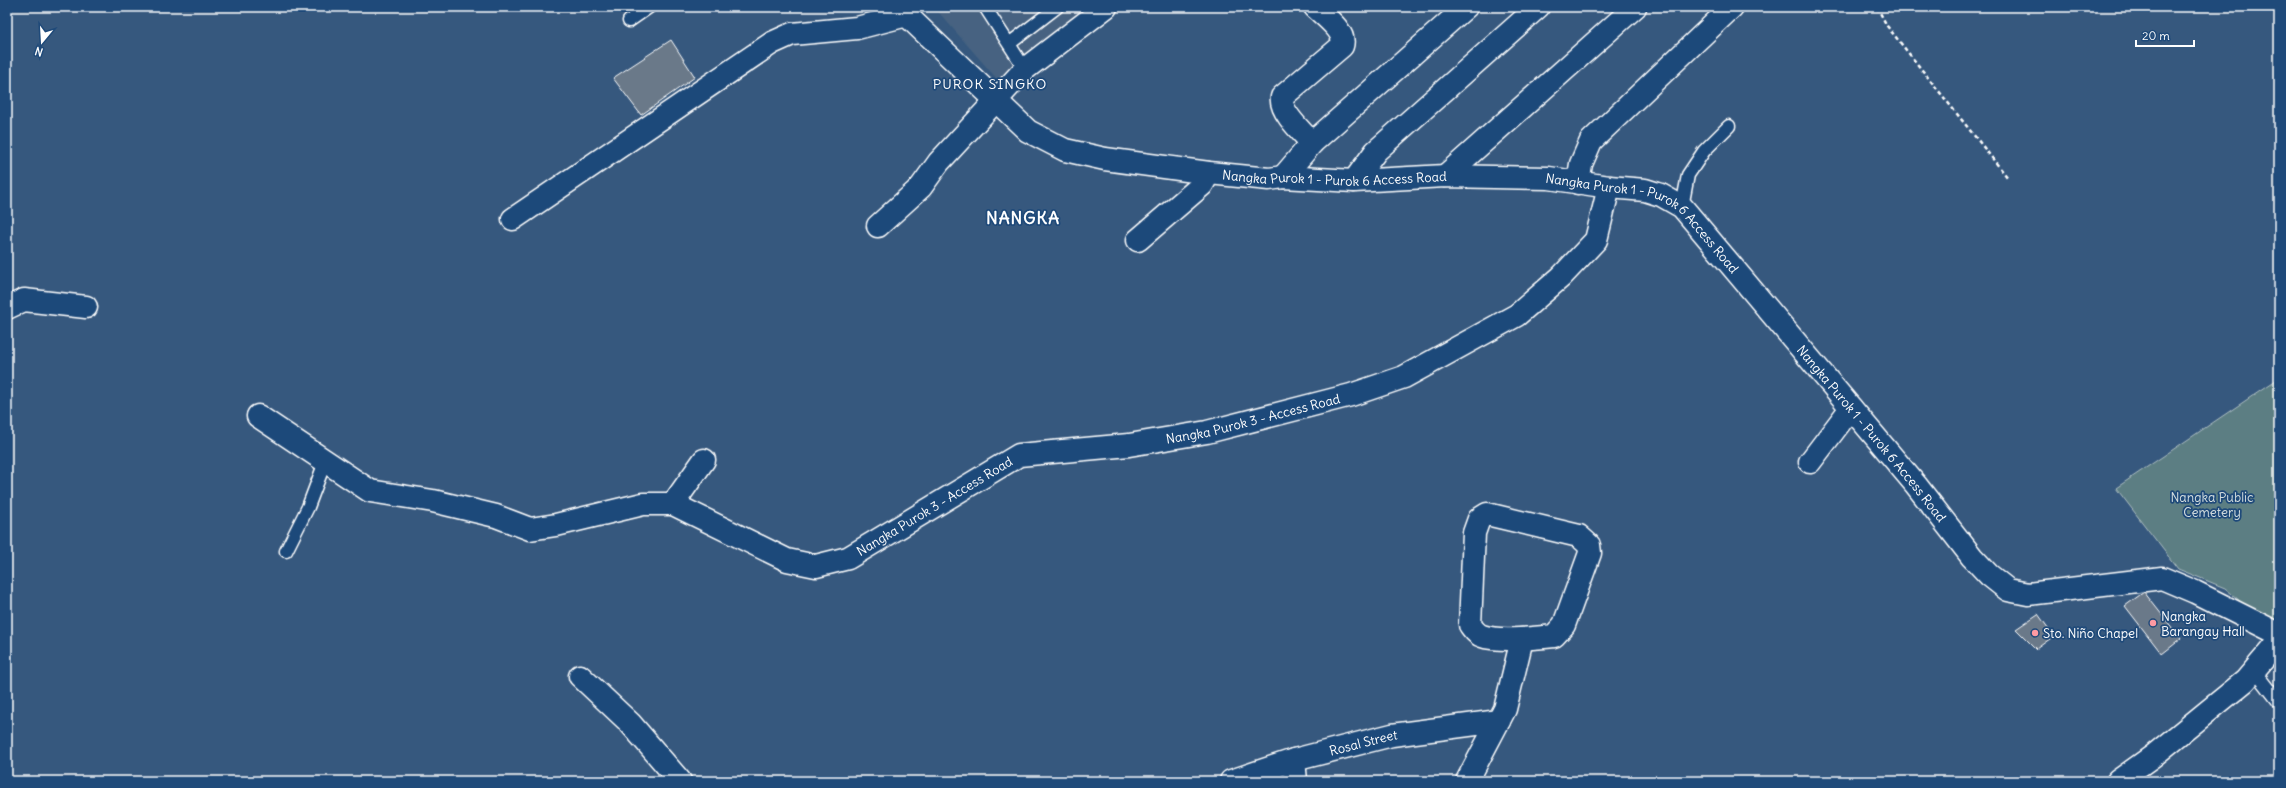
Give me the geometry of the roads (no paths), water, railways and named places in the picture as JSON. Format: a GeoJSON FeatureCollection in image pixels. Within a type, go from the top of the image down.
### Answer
{"type":"FeatureCollection","features":[{"type":"Feature","properties":{"kind":"street"},"geometry":{"type":"LineString","coordinates":[[878,226],[921,188],[939,162],[997,102],[1025,69],[1106,7]]}},
{"type":"Feature","properties":{"kind":"street"},"geometry":{"type":"LineString","coordinates":[[1312,143],[1283,109],[1281,102],[1282,97],[1342,46],[1344,41],[1341,34],[1315,7]]}},
{"type":"Feature","properties":{"kind":"street"},"geometry":{"type":"LineString","coordinates":[[1283,178],[1312,143],[1466,7]]}},
{"type":"Feature","properties":{"kind":"street"},"geometry":{"type":"LineString","coordinates":[[1354,181],[1376,151],[1538,7]]}},
{"type":"Feature","properties":{"kind":"street"},"geometry":{"type":"LineString","coordinates":[[1445,176],[1635,7]]}},
{"type":"Feature","properties":{"kind":"street"},"geometry":{"type":"LineString","coordinates":[[1578,183],[1581,164],[1591,141],[1732,7]]}},
{"type":"Feature","properties":{"kind":"street"},"geometry":{"type":"LineString","coordinates":[[513,219],[772,43],[792,34],[857,28],[903,11]]}},
{"type":"Feature","properties":{"kind":"street","name":"Nangka Purok 1 - Purok 6 Access Road"},"geometry":{"type":"LineString","coordinates":[[903,11],[1028,131],[1065,150],[1105,159],[1209,174],[1269,179],[1283,178],[1354,181],[1445,176],[1549,178],[1609,188],[1645,190],[1661,195],[1682,207],[1916,485],[1972,557],[1989,575],[2008,590],[2028,594],[2162,578],[2195,592],[2279,634]]}},
{"type":"Feature","properties":{"kind":"street"},"geometry":{"type":"LineString","coordinates":[[1138,240],[1202,184],[1209,174]]}},
{"type":"Feature","properties":{"kind":"street","name":"Nangka Purok 3 - Access Road"},"geometry":{"type":"LineString","coordinates":[[258,416],[370,491],[433,501],[496,516],[530,529],[556,525],[643,504],[673,504],[787,560],[816,566],[848,558],[1019,455],[1129,445],[1207,432],[1351,395],[1404,377],[1517,316],[1561,277],[1596,240],[1609,188]]}},
{"type":"Feature","properties":{"kind":"street"},"geometry":{"type":"LineString","coordinates":[[7,308],[24,300],[86,307]]}},
{"type":"Feature","properties":{"kind":"street"},"geometry":{"type":"LineString","coordinates":[[1810,462],[1851,408]]}},
{"type":"Feature","properties":{"kind":"street"},"geometry":{"type":"LineString","coordinates":[[673,504],[704,460]]}},
{"type":"Feature","properties":{"kind":"street"},"geometry":{"type":"LineString","coordinates":[[1487,514],[1579,536],[1588,545],[1590,552],[1560,632],[1554,636],[1522,639],[1483,636],[1476,633],[1470,625],[1474,533],[1479,519],[1487,514]]}},
{"type":"Feature","properties":{"kind":"street"},"geometry":{"type":"LineString","coordinates":[[1467,781],[1505,709],[1522,639]]}},
{"type":"Feature","properties":{"kind":"street"},"geometry":{"type":"LineString","coordinates":[[2118,781],[2153,756],[2255,671],[2279,641]]}},
{"type":"Feature","properties":{"kind":"street"},"geometry":{"type":"LineString","coordinates":[[580,676],[630,723],[680,781]]}},
{"type":"Feature","properties":{"kind":"street","name":"Rosal Street"},"geometry":{"type":"LineString","coordinates":[[1231,781],[1295,771],[1392,736],[1498,721]]}},
{"type":"Feature","properties":{"kind":"lane"},"geometry":{"type":"LineString","coordinates":[[629,21],[649,7]]}},
{"type":"Feature","properties":{"kind":"lane"},"geometry":{"type":"LineString","coordinates":[[985,7],[1025,69]]}},
{"type":"Feature","properties":{"kind":"lane"},"geometry":{"type":"LineString","coordinates":[[1009,44],[1057,7]]}},
{"type":"Feature","properties":{"kind":"lane"},"geometry":{"type":"LineString","coordinates":[[1682,207],[1688,175],[1704,151],[1729,126]]}},
{"type":"Feature","properties":{"kind":"lane"},"geometry":{"type":"LineString","coordinates":[[286,551],[308,507],[325,462]]}},
{"type":"Feature","properties":{"kind":"lane"},"geometry":{"type":"LineString","coordinates":[[2255,671],[2279,702]]}},
{"type":"Feature","properties":{"kind":"place","name":"Nangka Barangay Hall"},"geometry":{"type":"Point","coordinates":[2153,623]}},
{"type":"Feature","properties":{"kind":"place","name":"Sto. Niño Chapel"},"geometry":{"type":"Point","coordinates":[2035,633]}},
{"type":"Feature","properties":{"kind":"district","name":"PUROK SINGKO"},"geometry":{"type":"Point","coordinates":[990,84]}},
{"type":"Feature","properties":{"kind":"district","name":"NANGKA"},"geometry":{"type":"Point","coordinates":[1023,218]}},
{"type":"Feature","properties":{"kind":"park label","name":"Nangka Public Cemetery"},"geometry":{"type":"Point","coordinates":[2212,504]}}]}
